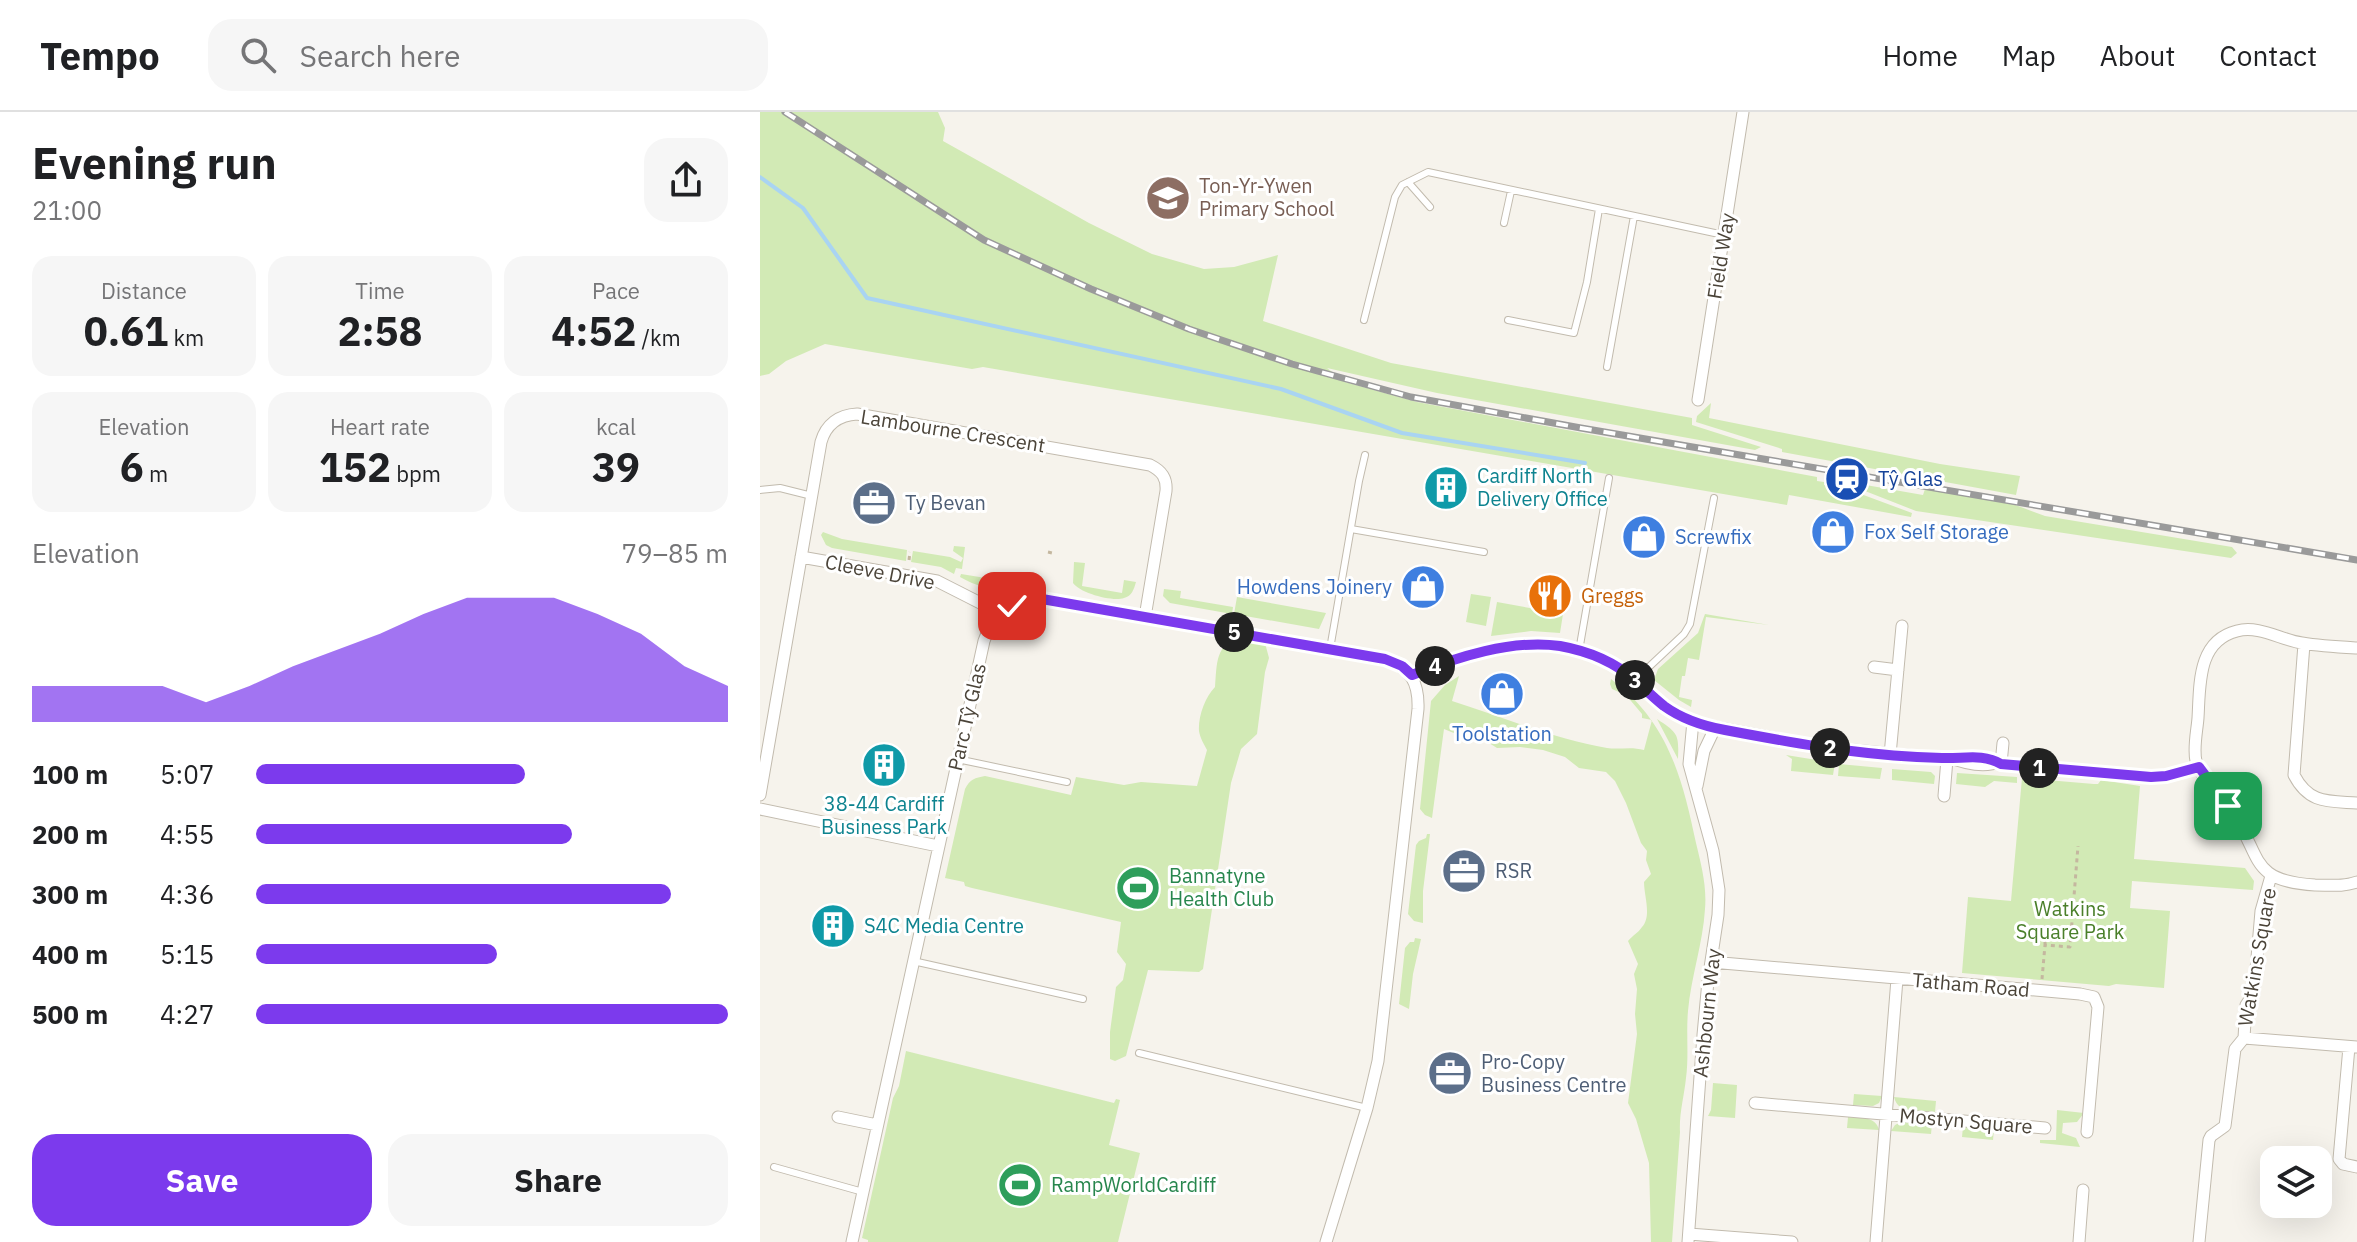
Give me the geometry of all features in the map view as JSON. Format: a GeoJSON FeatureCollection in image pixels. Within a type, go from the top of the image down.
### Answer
{"type":"FeatureCollection","features":[{"type":"Feature","properties":{"kind":"street","name":"Field Way"},"geometry":{"type":"LineString","coordinates":[[1698,400],[1743,112]]}},
{"type":"Feature","properties":{"kind":"street","name":"Lambourne Crescent"},"geometry":{"type":"LineString","coordinates":[[760,795],[765,740],[824,433],[833,422],[848,415],[857,414],[1157,468],[1164,476],[1166,491],[1145,617]]}},
{"type":"Feature","properties":{"kind":"street","name":"Cleeve Drive"},"geometry":{"type":"LineString","coordinates":[[801,557],[937,581],[1000,613]]}},
{"type":"Feature","properties":{"kind":"street"},"geometry":{"type":"LineString","coordinates":[[1000,613],[1012,606],[1042,599],[1385,659],[1402,666],[1412,675],[1418,693],[1418,709],[1380,1046],[1367,1108],[1326,1242]]}},
{"type":"Feature","properties":{"kind":"street","name":"Parc Tŷ Glas"},"geometry":{"type":"LineString","coordinates":[[852,1242],[984,641],[990,625],[1000,613]]}},
{"type":"Feature","properties":{"kind":"street"},"geometry":{"type":"LineString","coordinates":[[1890,755],[1902,626]]}},
{"type":"Feature","properties":{"kind":"street"},"geometry":{"type":"LineString","coordinates":[[2353,887],[2294,883],[2271,876],[2258,864],[2236,818],[2199,767],[2195,754],[2203,663],[2217,640],[2247,629],[2304,644],[2357,648]]}},
{"type":"Feature","properties":{"kind":"street"},"geometry":{"type":"LineString","coordinates":[[2304,644],[2294,775],[2298,784],[2317,800],[2357,803]]}},
{"type":"Feature","properties":{"kind":"street"},"geometry":{"type":"LineString","coordinates":[[1412,675],[1455,660],[1518,646],[1548,645],[1579,651],[1611,663],[1664,706],[1715,728],[1822,747],[1947,759],[1944,796]]}},
{"type":"Feature","properties":{"kind":"street"},"geometry":{"type":"LineString","coordinates":[[1874,667],[1898,670]]}},
{"type":"Feature","properties":{"kind":"street","name":"Ashbourn Way"},"geometry":{"type":"LineString","coordinates":[[1688,1238],[1698,1093],[1718,915],[1718,877],[1689,764],[1693,721]]}},
{"type":"Feature","properties":{"kind":"street","name":"Ashbourn Way"},"geometry":{"type":"LineString","coordinates":[[1697,787],[1704,751],[1715,728]]}},
{"type":"Feature","properties":{"kind":"street"},"geometry":{"type":"LineString","coordinates":[[2003,743],[2001,764],[2151,777],[2199,767]]}},
{"type":"Feature","properties":{"kind":"street"},"geometry":{"type":"LineString","coordinates":[[760,809],[938,846]]}},
{"type":"Feature","properties":{"kind":"street","name":"Watkins Square"},"geometry":{"type":"LineString","coordinates":[[2199,1242],[2209,1140],[2225,1126],[2235,1049],[2244,1038],[2246,1005],[2255,987],[2261,911],[2271,876]]}},
{"type":"Feature","properties":{"kind":"street","name":"Tatham Road"},"geometry":{"type":"LineString","coordinates":[[1711,962],[2094,997],[2098,1007],[2087,1132]]}},
{"type":"Feature","properties":{"kind":"street","name":"Mostyn Square"},"geometry":{"type":"LineString","coordinates":[[1876,1242],[1897,979]]}},
{"type":"Feature","properties":{"kind":"street","name":"Watkins Square"},"geometry":{"type":"LineString","coordinates":[[2244,1038],[2353,1047],[2339,1159],[2343,1164],[2357,1167]]}},
{"type":"Feature","properties":{"kind":"street","name":"Mostyn Square"},"geometry":{"type":"LineString","coordinates":[[1755,1103],[2045,1128]]}},
{"type":"Feature","properties":{"kind":"street"},"geometry":{"type":"LineString","coordinates":[[838,1117],[877,1125]]}},
{"type":"Feature","properties":{"kind":"street"},"geometry":{"type":"LineString","coordinates":[[2079,1242],[2083,1190]]}},
{"type":"Feature","properties":{"kind":"street"},"geometry":{"type":"LineString","coordinates":[[1688,1238],[1792,1242]]}},
{"type":"Feature","properties":{"kind":"lane"},"geometry":{"type":"LineString","coordinates":[[1364,320],[1395,197],[1402,185],[1428,172],[1724,235]]}},
{"type":"Feature","properties":{"kind":"lane"},"geometry":{"type":"LineString","coordinates":[[1408,182],[1430,207]]}},
{"type":"Feature","properties":{"kind":"lane"},"geometry":{"type":"LineString","coordinates":[[1504,223],[1511,191]]}},
{"type":"Feature","properties":{"kind":"lane"},"geometry":{"type":"LineString","coordinates":[[1508,320],[1574,333],[1587,282],[1599,209]]}},
{"type":"Feature","properties":{"kind":"lane"},"geometry":{"type":"LineString","coordinates":[[1607,367],[1634,216]]}},
{"type":"Feature","properties":{"kind":"lane"},"geometry":{"type":"LineString","coordinates":[[1330,649],[1365,455]]}},
{"type":"Feature","properties":{"kind":"lane"},"geometry":{"type":"LineString","coordinates":[[1579,651],[1609,478]]}},
{"type":"Feature","properties":{"kind":"lane"},"geometry":{"type":"LineString","coordinates":[[760,490],[780,488],[812,496]]}},
{"type":"Feature","properties":{"kind":"lane"},"geometry":{"type":"LineString","coordinates":[[1635,680],[1684,634],[1690,624],[1714,498]]}},
{"type":"Feature","properties":{"kind":"lane"},"geometry":{"type":"LineString","coordinates":[[1351,529],[1484,552]]}},
{"type":"Feature","properties":{"kind":"lane"},"geometry":{"type":"LineString","coordinates":[[957,759],[1067,782]]}},
{"type":"Feature","properties":{"kind":"lane"},"geometry":{"type":"LineString","coordinates":[[1947,759],[1965,766],[1992,768],[2001,764]]}},
{"type":"Feature","properties":{"kind":"lane"},"geometry":{"type":"LineString","coordinates":[[913,961],[1083,999]]}},
{"type":"Feature","properties":{"kind":"lane"},"geometry":{"type":"LineString","coordinates":[[1139,1053],[1367,1108]]}},
{"type":"Feature","properties":{"kind":"lane"},"geometry":{"type":"LineString","coordinates":[[774,1167],[863,1192]]}},
{"type":"Feature","properties":{"kind":"path"},"geometry":{"type":"LineString","coordinates":[[909,560],[910,552]]}},
{"type":"Feature","properties":{"kind":"path"},"geometry":{"type":"LineString","coordinates":[[2045,945],[2070,947],[2078,846]]}},
{"type":"Feature","properties":{"kind":"path"},"geometry":{"type":"LineString","coordinates":[[2042,982],[2045,934]]}},
{"type":"Feature","properties":{"kind":"green space"},"geometry":{"type":"Polygon","coordinates":[[[760,112],[938,112],[945,128],[943,141],[1089,223],[1152,254],[1204,269],[1234,267],[1278,255],[1263,321],[1391,363],[1692,418],[1692,425],[1761,447],[1755,450],[1437,393],[1327,368],[1345,382],[1417,402],[1817,477],[1817,481],[1824,482],[1824,485],[1840,490],[1842,487],[1912,513],[1911,517],[1789,495],[1787,505],[983,367],[972,369],[825,344],[760,376],[760,112]]]}},
{"type":"Feature","properties":{"kind":"green space"},"geometry":{"type":"Polygon","coordinates":[[[1711,403],[1709,418],[1940,464],[2020,476],[2016,495],[1782,452],[1782,449],[1696,422],[1697,416],[1711,403]]]}},
{"type":"Feature","properties":{"kind":"green space"},"geometry":{"type":"Polygon","coordinates":[[[1837,480],[1923,495],[1925,489],[2010,503],[2045,516],[2232,547],[2237,553],[2231,558],[1916,511],[1837,480]]]}},
{"type":"Feature","properties":{"kind":"green space"},"geometry":{"type":"Polygon","coordinates":[[[823,532],[842,539],[907,550],[906,561],[832,548],[826,545],[821,535],[823,532]]]}},
{"type":"Feature","properties":{"kind":"green space"},"geometry":{"type":"Polygon","coordinates":[[[954,546],[965,547],[962,569],[956,568],[954,574],[941,567],[911,562],[913,551],[950,557],[961,562],[963,558],[953,551],[954,546]]]}},
{"type":"Feature","properties":{"kind":"green space"},"geometry":{"type":"Polygon","coordinates":[[[1074,562],[1085,563],[1082,586],[1122,593],[1124,580],[1136,582],[1133,590],[1129,596],[1119,599],[1104,598],[1082,590],[1073,583],[1074,562]]]}},
{"type":"Feature","properties":{"kind":"green space"},"geometry":{"type":"Polygon","coordinates":[[[961,574],[1028,587],[985,587],[960,577],[961,574]]]}},
{"type":"Feature","properties":{"kind":"green space"},"geometry":{"type":"Polygon","coordinates":[[[1164,589],[1181,591],[1180,598],[1233,607],[1232,614],[1170,603],[1163,596],[1164,589]]]}},
{"type":"Feature","properties":{"kind":"green space"},"geometry":{"type":"Polygon","coordinates":[[[1471,594],[1491,597],[1486,626],[1466,622],[1471,594]]]}},
{"type":"Feature","properties":{"kind":"green space"},"geometry":{"type":"Polygon","coordinates":[[[1237,597],[1326,613],[1319,629],[1234,614],[1237,597]]]}},
{"type":"Feature","properties":{"kind":"green space"},"geometry":{"type":"Polygon","coordinates":[[[1497,602],[1563,614],[1560,633],[1531,631],[1491,636],[1497,602]]]}},
{"type":"Feature","properties":{"kind":"green space"},"geometry":{"type":"Polygon","coordinates":[[[1705,614],[1769,625],[1706,617],[1699,660],[1688,658],[1685,676],[1682,676],[1679,697],[1692,700],[1691,707],[1654,680],[1658,669],[1698,633],[1705,614]]]}},
{"type":"Feature","properties":{"kind":"green space"},"geometry":{"type":"Polygon","coordinates":[[[1242,638],[1265,643],[1269,658],[1257,734],[1241,749],[1231,783],[1203,969],[1199,972],[1148,970],[1126,1056],[1115,1061],[1110,1059],[1110,1032],[1116,987],[1123,980],[1126,964],[1117,952],[1121,922],[972,888],[965,886],[964,882],[945,878],[965,789],[973,780],[985,776],[1071,795],[1076,777],[1124,785],[1141,782],[1197,786],[1207,750],[1199,731],[1201,714],[1215,687],[1217,662],[1222,649],[1233,640],[1242,638]]]}},
{"type":"Feature","properties":{"kind":"green space"},"geometry":{"type":"Polygon","coordinates":[[[1459,676],[1452,701],[1587,744],[1644,750],[1652,721],[1678,773],[1702,867],[1705,900],[1688,1011],[1687,1070],[1680,1119],[1672,1242],[1651,1242],[1649,1163],[1628,1103],[1637,1034],[1634,974],[1638,964],[1628,941],[1647,917],[1644,882],[1651,874],[1646,860],[1647,851],[1615,781],[1606,772],[1579,768],[1565,757],[1543,750],[1497,748],[1481,738],[1466,738],[1444,729],[1432,818],[1425,815],[1420,809],[1431,701],[1445,685],[1459,676]]]}},
{"type":"Feature","properties":{"kind":"green space"},"geometry":{"type":"Polygon","coordinates":[[[1611,679],[1630,696],[1651,720],[1642,718],[1626,695],[1612,689],[1611,679]]]}},
{"type":"Feature","properties":{"kind":"green space"},"geometry":{"type":"Polygon","coordinates":[[[1657,719],[1676,735],[1678,759],[1657,719]]]}},
{"type":"Feature","properties":{"kind":"green space"},"geometry":{"type":"Polygon","coordinates":[[[1786,755],[1835,763],[1833,775],[1791,771],[1792,759],[1786,755]]]}},
{"type":"Feature","properties":{"kind":"green space"},"geometry":{"type":"Polygon","coordinates":[[[1839,764],[1882,768],[1880,779],[1838,776],[1839,764]]]}},
{"type":"Feature","properties":{"kind":"green space"},"geometry":{"type":"Polygon","coordinates":[[[1892,769],[1931,772],[1935,776],[1934,784],[1892,780],[1892,769]]]}},
{"type":"Feature","properties":{"kind":"green space"},"geometry":{"type":"Polygon","coordinates":[[[1957,773],[2017,777],[2017,783],[1994,781],[1985,787],[1956,784],[1957,773]]]}},
{"type":"Feature","properties":{"kind":"green space","name":"Watkins Square Park"},"geometry":{"type":"Polygon","coordinates":[[[2022,778],[2094,784],[2101,780],[2140,786],[2134,859],[2245,868],[2254,881],[2253,890],[2132,881],[2130,908],[2170,911],[2164,988],[1962,973],[1968,897],[2011,901],[2022,778]]]}},
{"type":"Feature","properties":{"kind":"green space"},"geometry":{"type":"Polygon","coordinates":[[[1430,834],[1423,891],[1423,923],[1414,921],[1408,914],[1416,845],[1430,834]]]}},
{"type":"Feature","properties":{"kind":"green space"},"geometry":{"type":"Polygon","coordinates":[[[1415,938],[1421,939],[1409,1009],[1399,1004],[1405,948],[1415,938]]]}},
{"type":"Feature","properties":{"kind":"green space"},"geometry":{"type":"Polygon","coordinates":[[[906,1051],[1114,1103],[1116,1099],[1120,1100],[1109,1145],[1140,1153],[1118,1242],[868,1242],[862,1238],[906,1051]]]}},
{"type":"Feature","properties":{"kind":"green space"},"geometry":{"type":"Polygon","coordinates":[[[1713,1083],[1737,1085],[1735,1118],[1708,1116],[1713,1083]]]}},
{"type":"Feature","properties":{"kind":"green space"},"geometry":{"type":"Polygon","coordinates":[[[1854,1094],[1882,1096],[1879,1103],[1873,1106],[1853,1105],[1854,1094]]]}},
{"type":"Feature","properties":{"kind":"green space"},"geometry":{"type":"Polygon","coordinates":[[[1894,1097],[1936,1101],[1935,1112],[1905,1109],[1896,1103],[1894,1097]]]}},
{"type":"Feature","properties":{"kind":"green space"},"geometry":{"type":"Polygon","coordinates":[[[2057,1110],[2084,1113],[2077,1122],[2063,1123],[2062,1133],[2076,1138],[2080,1147],[2040,1143],[2040,1140],[2056,1140],[2057,1110]]]}},
{"type":"Feature","properties":{"kind":"green space"},"geometry":{"type":"Polygon","coordinates":[[[1848,1117],[1871,1120],[1879,1130],[1847,1128],[1848,1117]]]}},
{"type":"Feature","properties":{"kind":"green space"},"geometry":{"type":"Polygon","coordinates":[[[1901,1122],[1932,1124],[1931,1134],[1891,1131],[1901,1122]]]}},
{"type":"Feature","properties":{"kind":"green space"},"geometry":{"type":"Polygon","coordinates":[[[1963,1127],[1994,1129],[1993,1140],[1962,1137],[1963,1127]]]}},
{"type":"Feature","properties":{"kind":"waterway"},"geometry":{"type":"LineString","coordinates":[[760,177],[803,208],[867,298],[1281,389],[1402,433],[1585,463]]}},
{"type":"Feature","properties":{"kind":"railway"},"geometry":{"type":"LineString","coordinates":[[785,112],[984,240],[1189,329],[1292,364],[1411,397],[2357,560]]}},
{"type":"Feature","properties":{"kind":"place","name":"Ton-Yr-Ywen Primary School"},"geometry":{"type":"Point","coordinates":[1168,198]}},
{"type":"Feature","properties":{"kind":"place","name":"Tŷ Glas"},"geometry":{"type":"Point","coordinates":[1847,479]}},
{"type":"Feature","properties":{"kind":"place","name":"Cardiff North Delivery Office"},"geometry":{"type":"Point","coordinates":[1446,488]}},
{"type":"Feature","properties":{"kind":"place","name":"Ty Bevan"},"geometry":{"type":"Point","coordinates":[874,503]}},
{"type":"Feature","properties":{"kind":"place","name":"Fox Self Storage"},"geometry":{"type":"Point","coordinates":[1833,532]}},
{"type":"Feature","properties":{"kind":"place","name":"Screwfix"},"geometry":{"type":"Point","coordinates":[1644,537]}},
{"type":"Feature","properties":{"kind":"place","name":"Howdens Joinery"},"geometry":{"type":"Point","coordinates":[1423,587]}},
{"type":"Feature","properties":{"kind":"place","name":"Greggs"},"geometry":{"type":"Point","coordinates":[1550,596]}},
{"type":"Feature","properties":{"kind":"place","name":"Toolstation"},"geometry":{"type":"Point","coordinates":[1502,694]}},
{"type":"Feature","properties":{"kind":"place","name":"38-44 Cardiff Business Park"},"geometry":{"type":"Point","coordinates":[884,765]}},
{"type":"Feature","properties":{"kind":"place","name":"RSR"},"geometry":{"type":"Point","coordinates":[1464,871]}},
{"type":"Feature","properties":{"kind":"place","name":"Bannatyne Health Club"},"geometry":{"type":"Point","coordinates":[1138,888]}},
{"type":"Feature","properties":{"kind":"place","name":"S4C Media Centre"},"geometry":{"type":"Point","coordinates":[833,926]}},
{"type":"Feature","properties":{"kind":"place","name":"Pro-Copy Business Centre"},"geometry":{"type":"Point","coordinates":[1450,1073]}},
{"type":"Feature","properties":{"kind":"place","name":"RampWorldCardiff"},"geometry":{"type":"Point","coordinates":[1020,1185]}},
{"type":"Feature","properties":{"kind":"route"},"geometry":{"type":"LineString","coordinates":[[1012,606],[1042,599],[1281,640],[1385,659],[1402,666],[1412,675],[1495,650],[1533,645],[1562,647],[1611,663],[1664,706],[1689,720],[1715,728],[1853,752],[1992,759],[2001,764],[2091,773],[2151,777],[2199,767],[2228,806]]}}]}
